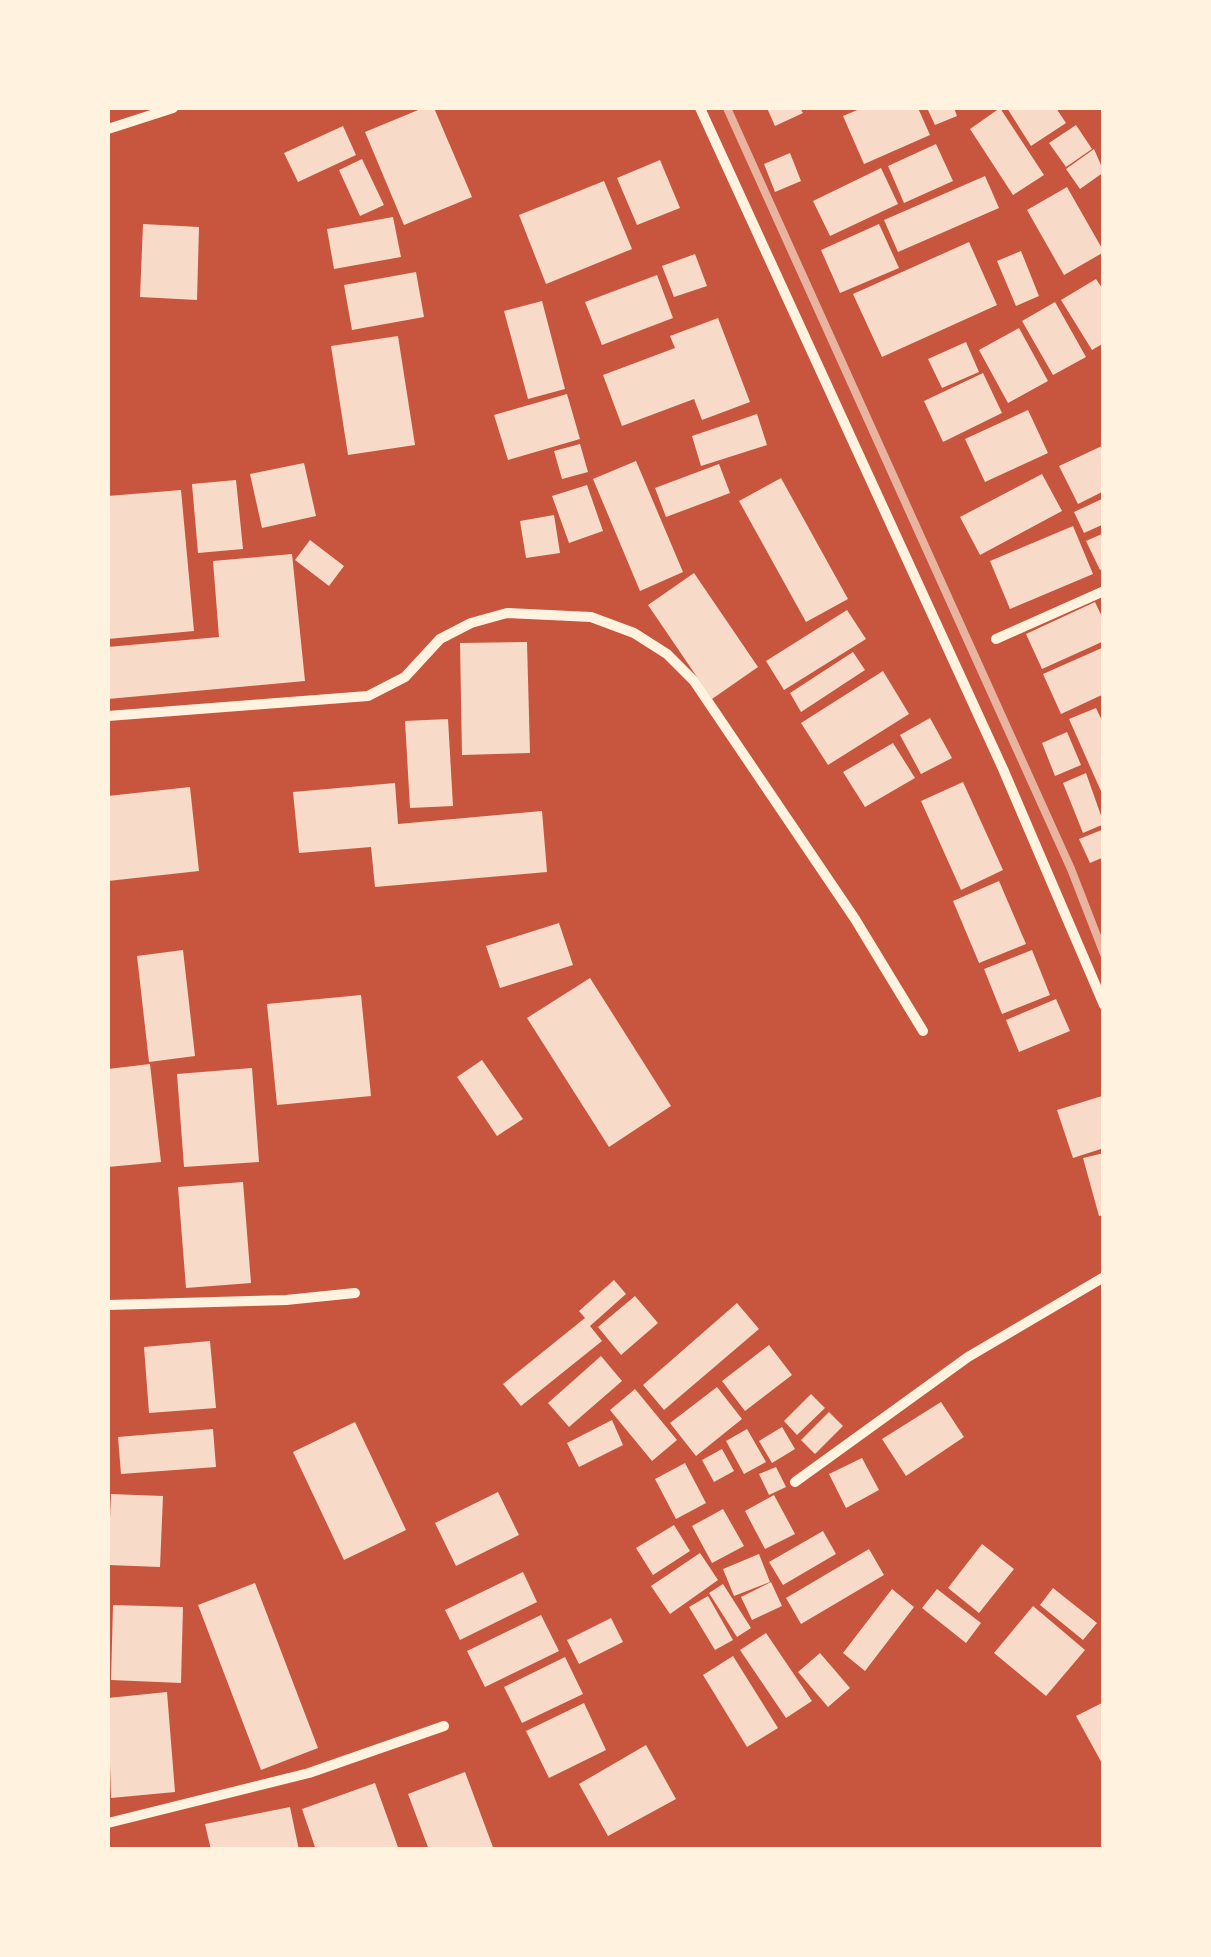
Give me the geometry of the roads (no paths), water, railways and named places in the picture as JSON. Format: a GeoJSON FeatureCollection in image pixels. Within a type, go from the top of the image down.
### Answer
{"type":"FeatureCollection","features":[{"type":"Feature","properties":{"kind":"street"},"geometry":{"type":"LineString","coordinates":[[108,129],[173,108]]}},
{"type":"Feature","properties":{"kind":"street"},"geometry":{"type":"LineString","coordinates":[[700,108],[1003,769],[1104,1005]]}},
{"type":"Feature","properties":{"kind":"street"},"geometry":{"type":"LineString","coordinates":[[996,639],[1104,591]]}},
{"type":"Feature","properties":{"kind":"street"},"geometry":{"type":"LineString","coordinates":[[108,716],[368,696],[405,677],[440,639],[471,623],[507,613],[592,617],[634,633],[667,654],[694,681],[856,919],[924,1031]]}},
{"type":"Feature","properties":{"kind":"street"},"geometry":{"type":"LineString","coordinates":[[796,1482],[968,1357],[1104,1277]]}},
{"type":"Feature","properties":{"kind":"street"},"geometry":{"type":"LineString","coordinates":[[108,1305],[286,1300],[355,1293]]}},
{"type":"Feature","properties":{"kind":"street"},"geometry":{"type":"LineString","coordinates":[[108,1823],[310,1773],[444,1726]]}},
{"type":"Feature","properties":{"kind":"railway"},"geometry":{"type":"LineString","coordinates":[[727,108],[1071,869],[1104,954]]}}]}
